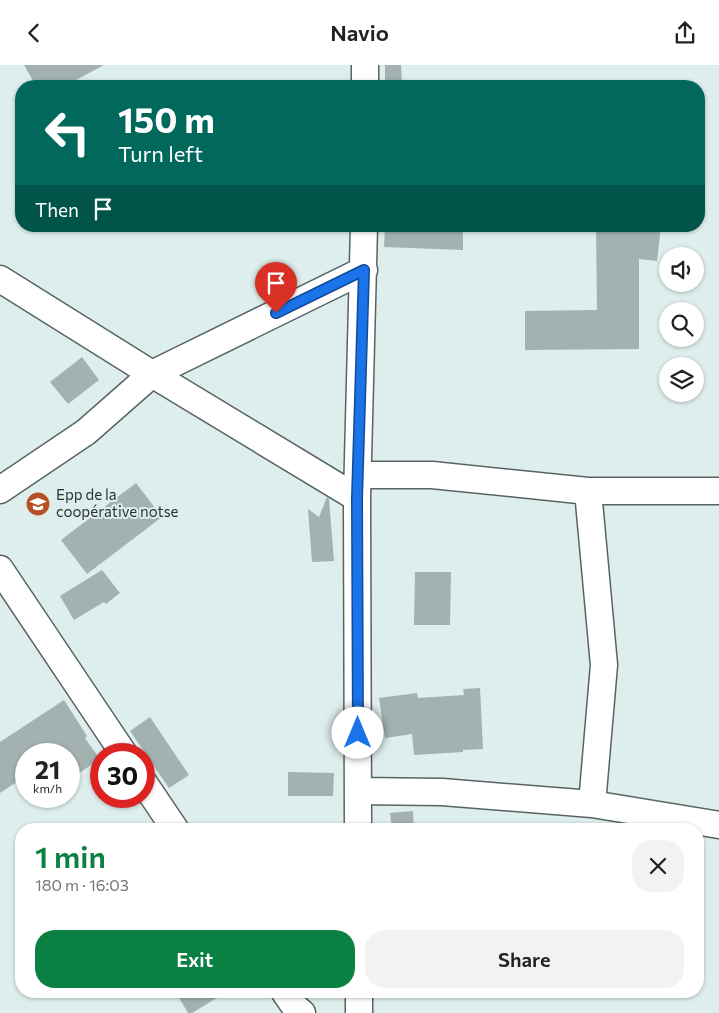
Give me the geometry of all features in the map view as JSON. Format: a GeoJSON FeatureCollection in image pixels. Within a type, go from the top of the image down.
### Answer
{"type":"FeatureCollection","features":[{"type":"Feature","properties":{"kind":"street"},"geometry":{"type":"LineString","coordinates":[[365,65],[365,80]]}},
{"type":"Feature","properties":{"kind":"street"},"geometry":{"type":"LineString","coordinates":[[358,823],[357,487],[364,232]]}},
{"type":"Feature","properties":{"kind":"street"},"geometry":{"type":"LineString","coordinates":[[0,490],[86,432],[152,375],[364,270]]}},
{"type":"Feature","properties":{"kind":"street"},"geometry":{"type":"LineString","coordinates":[[0,279],[152,375],[357,487],[432,475],[588,491],[719,491]]}},
{"type":"Feature","properties":{"kind":"street"},"geometry":{"type":"LineString","coordinates":[[588,491],[604,665],[592,804]]}},
{"type":"Feature","properties":{"kind":"street"},"geometry":{"type":"LineString","coordinates":[[0,569],[117,743]]}},
{"type":"Feature","properties":{"kind":"street"},"geometry":{"type":"LineString","coordinates":[[358,791],[442,792],[592,804],[719,825]]}},
{"type":"Feature","properties":{"kind":"street"},"geometry":{"type":"LineString","coordinates":[[155,799],[171,823]]}},
{"type":"Feature","properties":{"kind":"street"},"geometry":{"type":"LineString","coordinates":[[289,998],[302,1013]]}},
{"type":"Feature","properties":{"kind":"street"},"geometry":{"type":"LineString","coordinates":[[359,998],[359,1013]]}},
{"type":"Feature","properties":{"kind":"building"},"geometry":{"type":"Polygon","coordinates":[[[24,65],[104,65],[76,80],[33,80],[24,65]]]}},
{"type":"Feature","properties":{"kind":"building"},"geometry":{"type":"Polygon","coordinates":[[[385,65],[401,65],[402,80],[385,80],[385,65]]]}},
{"type":"Feature","properties":{"kind":"building"},"geometry":{"type":"Polygon","coordinates":[[[385,232],[463,232],[463,250],[384,247],[385,232]]]}},
{"type":"Feature","properties":{"kind":"building"},"geometry":{"type":"Polygon","coordinates":[[[596,232],[660,232],[657,261],[639,259],[639,349],[525,350],[525,311],[597,310],[596,232]]]}},
{"type":"Feature","properties":{"kind":"building"},"geometry":{"type":"Polygon","coordinates":[[[82,357],[99,380],[68,404],[50,382],[82,357]]]}},
{"type":"Feature","properties":{"kind":"building"},"geometry":{"type":"Polygon","coordinates":[[[136,483],[162,517],[87,574],[61,540],[136,483]]]}},
{"type":"Feature","properties":{"kind":"building"},"geometry":{"type":"Polygon","coordinates":[[[327,497],[329,499],[334,561],[312,562],[308,509],[319,517],[327,497]]]}},
{"type":"Feature","properties":{"kind":"building"},"geometry":{"type":"Polygon","coordinates":[[[102,570],[120,593],[106,604],[104,602],[74,620],[60,596],[102,570]]]}},
{"type":"Feature","properties":{"kind":"building"},"geometry":{"type":"Polygon","coordinates":[[[415,572],[451,572],[450,625],[414,625],[415,572]]]}},
{"type":"Feature","properties":{"kind":"building"},"geometry":{"type":"Polygon","coordinates":[[[480,688],[483,749],[414,755],[412,734],[385,738],[379,698],[417,693],[418,698],[464,695],[463,689],[480,688]]]}},
{"type":"Feature","properties":{"kind":"building"},"geometry":{"type":"Polygon","coordinates":[[[64,700],[87,736],[85,738],[90,745],[90,766],[80,773],[80,743],[15,743],[15,783],[0,793],[0,742],[64,700]]]}},
{"type":"Feature","properties":{"kind":"building"},"geometry":{"type":"Polygon","coordinates":[[[150,717],[189,775],[169,788],[155,768],[155,743],[138,743],[130,731],[150,717]]]}},
{"type":"Feature","properties":{"kind":"building"},"geometry":{"type":"Polygon","coordinates":[[[288,772],[334,773],[333,796],[288,796],[288,772]]]}},
{"type":"Feature","properties":{"kind":"building"},"geometry":{"type":"Polygon","coordinates":[[[413,811],[414,823],[391,823],[390,813],[413,811]]]}},
{"type":"Feature","properties":{"kind":"building"},"geometry":{"type":"Polygon","coordinates":[[[179,998],[217,998],[192,1013],[188,1013],[179,998]]]}},
{"type":"Feature","properties":{"kind":"place","name":"Epp de la coopérative notse"},"geometry":{"type":"Point","coordinates":[38,504]}},
{"type":"Feature","properties":{"kind":"route"},"geometry":{"type":"LineString","coordinates":[[276,313],[364,270],[357,498],[358,733]]}}]}
